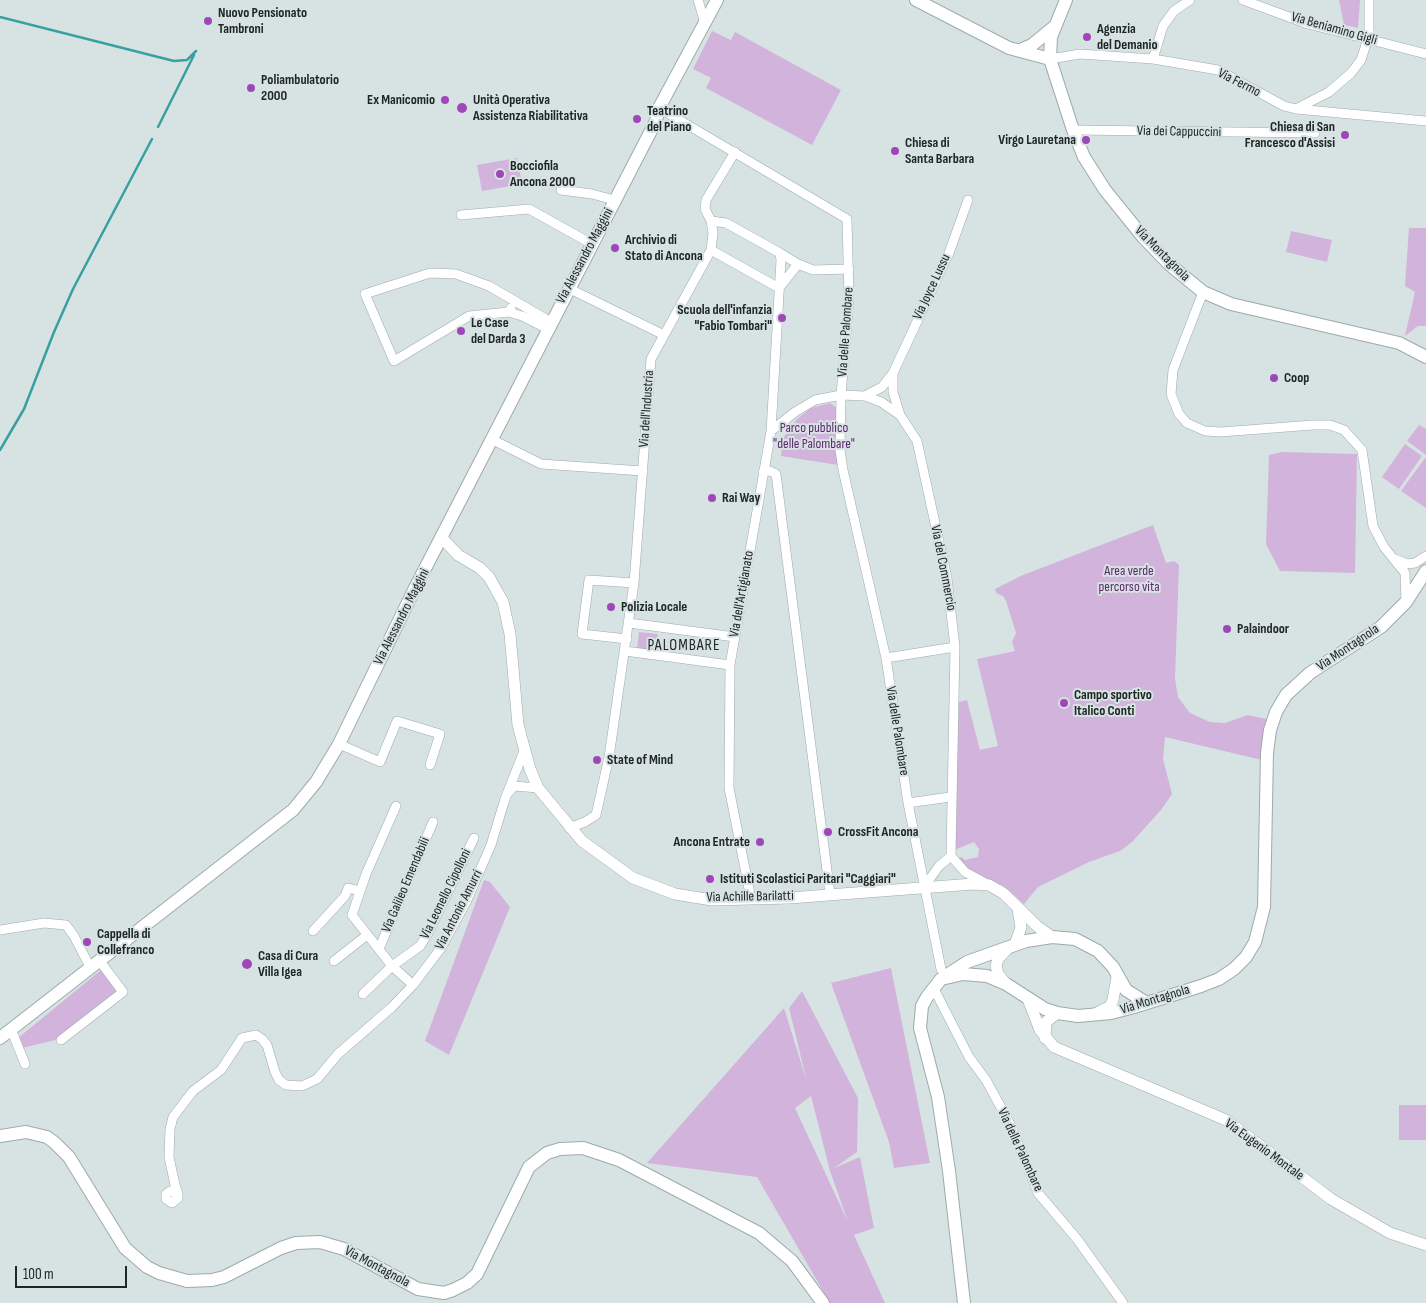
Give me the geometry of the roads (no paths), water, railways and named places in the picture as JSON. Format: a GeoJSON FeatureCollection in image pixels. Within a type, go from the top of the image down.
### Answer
{"type":"FeatureCollection","features":[{"type":"Feature","properties":{"kind":"main road","name":"Via Alessandro Maggini"},"geometry":{"type":"LineString","coordinates":[[3,1035],[293,810],[316,782],[339,744],[568,288],[646,138],[653,113],[659,108],[717,0]]}},
{"type":"Feature","properties":{"kind":"main road"},"geometry":{"type":"LineString","coordinates":[[916,0],[996,43],[1050,59]]}},
{"type":"Feature","properties":{"kind":"main road","name":"Via Montagnola"},"geometry":{"type":"LineString","coordinates":[[1066,0],[1051,37],[1050,59],[1073,130],[1084,157],[1112,200],[1169,264],[1203,292],[1237,305],[1399,344],[1426,357]]}},
{"type":"Feature","properties":{"kind":"main road"},"geometry":{"type":"LineString","coordinates":[[1020,50],[1032,45],[1055,26]]}},
{"type":"Feature","properties":{"kind":"main road","name":"Via Montagnola"},"geometry":{"type":"LineString","coordinates":[[939,978],[963,974],[978,974],[1006,984],[1028,999],[1057,1013],[1094,1015],[1111,1012],[1219,979],[1234,969],[1246,957],[1258,934],[1264,906],[1267,753],[1270,730],[1276,712],[1286,695],[1310,673],[1381,627],[1406,602],[1424,575]]}},
{"type":"Feature","properties":{"kind":"main road"},"geometry":{"type":"LineString","coordinates":[[964,1303],[950,1171],[938,1097],[920,1028],[922,1006],[939,978],[967,962],[1012,946],[1052,937],[1075,939],[1098,951],[1113,967],[1117,978],[1130,995],[1145,1002]]}},
{"type":"Feature","properties":{"kind":"main road","name":"Via Montagnola"},"geometry":{"type":"LineString","coordinates":[[0,1136],[26,1132],[47,1137],[55,1143],[69,1157],[110,1225],[130,1253],[159,1273],[186,1281],[212,1280],[224,1277],[281,1248],[296,1243],[320,1242],[344,1249],[418,1289],[444,1293],[453,1290],[468,1283],[477,1274],[529,1167],[547,1153],[560,1149],[583,1148],[619,1160],[759,1233],[792,1260],[823,1303]]}},
{"type":"Feature","properties":{"kind":"street"},"geometry":{"type":"LineString","coordinates":[[698,0],[705,23]]}},
{"type":"Feature","properties":{"kind":"street"},"geometry":{"type":"LineString","coordinates":[[1152,59],[1163,26],[1174,11],[1190,0]]}},
{"type":"Feature","properties":{"kind":"street","name":"Via Beniamino Gigli"},"geometry":{"type":"LineString","coordinates":[[1244,0],[1308,24],[1426,54]]}},
{"type":"Feature","properties":{"kind":"street"},"geometry":{"type":"LineString","coordinates":[[1296,109],[1329,92],[1351,73],[1361,60],[1368,40],[1369,0]]}},
{"type":"Feature","properties":{"kind":"street","name":"Via Fermo"},"geometry":{"type":"LineString","coordinates":[[1050,59],[1080,54],[1152,59],[1218,70],[1284,106],[1296,109],[1426,121]]}},
{"type":"Feature","properties":{"kind":"street","name":"Via delle Palombare"},"geometry":{"type":"LineString","coordinates":[[659,108],[847,219],[849,269],[841,395],[840,450],[842,470],[886,658],[908,803],[939,978],[969,1057],[986,1080],[1011,1126],[1038,1193],[1077,1239],[1123,1303]]}},
{"type":"Feature","properties":{"kind":"street","name":"Via dei Cappuccini"},"geometry":{"type":"LineString","coordinates":[[1073,130],[1316,133]]}},
{"type":"Feature","properties":{"kind":"street"},"geometry":{"type":"LineString","coordinates":[[735,152],[706,200],[705,209],[711,221],[713,233],[711,250],[779,288],[798,264]]}},
{"type":"Feature","properties":{"kind":"street","name":"Via Alessandro Maggini"},"geometry":{"type":"LineString","coordinates":[[561,190],[592,194],[614,200]]}},
{"type":"Feature","properties":{"kind":"street","name":"Via Joyce Lussu"},"geometry":{"type":"LineString","coordinates":[[865,396],[882,387],[893,373],[949,253],[968,200]]}},
{"type":"Feature","properties":{"kind":"street"},"geometry":{"type":"LineString","coordinates":[[461,215],[529,209],[592,244]]}},
{"type":"Feature","properties":{"kind":"street"},"geometry":{"type":"LineString","coordinates":[[711,221],[726,224],[798,264],[813,270],[849,269]]}},
{"type":"Feature","properties":{"kind":"street","name":"Via dell'Industria"},"geometry":{"type":"LineString","coordinates":[[569,828],[585,822],[596,815],[599,806],[626,651],[634,583],[651,359],[711,250]]}},
{"type":"Feature","properties":{"kind":"street","name":"Via dell'Artigianato"},"geometry":{"type":"LineString","coordinates":[[751,899],[729,788],[730,665],[771,431],[780,253]]}},
{"type":"Feature","properties":{"kind":"street"},"geometry":{"type":"LineString","coordinates":[[430,273],[456,274],[489,286],[550,325],[509,312],[468,316],[394,361],[365,294],[430,273]]}},
{"type":"Feature","properties":{"kind":"street"},"geometry":{"type":"LineString","coordinates":[[568,288],[664,335]]}},
{"type":"Feature","properties":{"kind":"street"},"geometry":{"type":"LineString","coordinates":[[1203,292],[1173,370],[1171,394],[1179,414],[1187,423],[1205,431],[1221,432],[1314,425],[1330,425],[1344,430],[1362,450],[1373,526],[1377,537],[1395,559],[1406,568],[1424,575]]}},
{"type":"Feature","properties":{"kind":"street"},"geometry":{"type":"LineString","coordinates":[[509,312],[515,301]]}},
{"type":"Feature","properties":{"kind":"street","name":"Via Joyce Lussu"},"geometry":{"type":"LineString","coordinates":[[893,373],[893,392],[900,415]]}},
{"type":"Feature","properties":{"kind":"street"},"geometry":{"type":"LineString","coordinates":[[881,402],[882,387]]}},
{"type":"Feature","properties":{"kind":"street"},"geometry":{"type":"LineString","coordinates":[[881,402],[893,392]]}},
{"type":"Feature","properties":{"kind":"street","name":"Via del Commercio"},"geometry":{"type":"LineString","coordinates":[[771,431],[808,403],[841,395],[865,396],[881,402],[900,415],[911,429],[917,441],[924,465],[947,578],[955,647],[950,797],[951,856]]}},
{"type":"Feature","properties":{"kind":"street"},"geometry":{"type":"LineString","coordinates":[[493,440],[541,464],[643,471]]}},
{"type":"Feature","properties":{"kind":"street"},"geometry":{"type":"LineString","coordinates":[[763,472],[770,471],[776,474],[830,894]]}},
{"type":"Feature","properties":{"kind":"street","name":"Via Achille Barilatti"},"geometry":{"type":"LineString","coordinates":[[442,538],[458,555],[480,568],[489,577],[504,602],[510,634],[514,697],[524,751],[538,788],[569,828],[600,857],[633,878],[691,897],[751,899],[973,884],[989,885]]}},
{"type":"Feature","properties":{"kind":"street","name":"Via Achille Barilatti"},"geometry":{"type":"LineString","coordinates":[[436,550],[458,555]]}},
{"type":"Feature","properties":{"kind":"street"},"geometry":{"type":"LineString","coordinates":[[1406,568],[1426,556]]}},
{"type":"Feature","properties":{"kind":"street"},"geometry":{"type":"LineString","coordinates":[[1406,568],[1406,602]]}},
{"type":"Feature","properties":{"kind":"street"},"geometry":{"type":"LineString","coordinates":[[627,639],[582,634],[589,580],[634,583]]}},
{"type":"Feature","properties":{"kind":"street"},"geometry":{"type":"LineString","coordinates":[[629,623],[736,637]]}},
{"type":"Feature","properties":{"kind":"street"},"geometry":{"type":"LineString","coordinates":[[886,658],[955,647]]}},
{"type":"Feature","properties":{"kind":"street"},"geometry":{"type":"LineString","coordinates":[[626,651],[730,665]]}},
{"type":"Feature","properties":{"kind":"street"},"geometry":{"type":"LineString","coordinates":[[339,744],[380,762],[397,721],[440,734],[430,765]]}},
{"type":"Feature","properties":{"kind":"street","name":"Via Antonio Amurri"},"geometry":{"type":"LineString","coordinates":[[168,1192],[176,1190],[169,1141],[173,1117],[194,1091],[221,1070],[242,1038],[256,1035],[262,1039],[268,1045],[279,1080],[286,1085],[297,1086],[317,1079],[338,1054],[392,1007],[413,985],[441,948],[467,900],[491,845],[507,794],[512,786],[524,751]]}},
{"type":"Feature","properties":{"kind":"street","name":"Via Antonio Amurri"},"geometry":{"type":"LineString","coordinates":[[512,786],[524,779],[530,769]]}},
{"type":"Feature","properties":{"kind":"street"},"geometry":{"type":"LineString","coordinates":[[512,786],[538,788]]}},
{"type":"Feature","properties":{"kind":"street"},"geometry":{"type":"LineString","coordinates":[[908,803],[950,797]]}},
{"type":"Feature","properties":{"kind":"street","name":"Via Galileo Emendabili"},"geometry":{"type":"LineString","coordinates":[[396,806],[356,900],[352,915],[382,953],[433,822]]}},
{"type":"Feature","properties":{"kind":"street","name":"Via Leonello Cipolloni"},"geometry":{"type":"LineString","coordinates":[[363,994],[392,966],[420,946],[428,936],[474,838]]}},
{"type":"Feature","properties":{"kind":"street"},"geometry":{"type":"LineString","coordinates":[[924,887],[939,866],[951,856],[965,872],[1003,893],[1018,909],[1052,937]]}},
{"type":"Feature","properties":{"kind":"street"},"geometry":{"type":"LineString","coordinates":[[921,871],[939,866]]}},
{"type":"Feature","properties":{"kind":"street"},"geometry":{"type":"LineString","coordinates":[[313,931],[345,896],[348,888],[360,891]]}},
{"type":"Feature","properties":{"kind":"street"},"geometry":{"type":"LineString","coordinates":[[345,896],[356,900]]}},
{"type":"Feature","properties":{"kind":"street"},"geometry":{"type":"LineString","coordinates":[[1006,984],[998,974],[996,966],[998,959],[1012,946],[1021,927],[1018,909]]}},
{"type":"Feature","properties":{"kind":"street"},"geometry":{"type":"LineString","coordinates":[[0,930],[44,923],[66,925],[95,964],[123,992],[61,1040]]}},
{"type":"Feature","properties":{"kind":"street","name":"Via Galileo Emendabili"},"geometry":{"type":"LineString","coordinates":[[334,961],[367,935]]}},
{"type":"Feature","properties":{"kind":"street"},"geometry":{"type":"LineString","coordinates":[[382,953],[392,966],[413,985]]}},
{"type":"Feature","properties":{"kind":"street"},"geometry":{"type":"LineString","coordinates":[[1094,1015],[1110,1006],[1117,978]]}},
{"type":"Feature","properties":{"kind":"street","name":"Via Eugenio Montale"},"geometry":{"type":"LineString","coordinates":[[1028,999],[1036,1025],[1045,1038],[1060,1051],[1226,1120],[1330,1199],[1390,1233],[1426,1245]]}},
{"type":"Feature","properties":{"kind":"street"},"geometry":{"type":"LineString","coordinates":[[1045,1038],[1046,1022],[1057,1013]]}},
{"type":"Feature","properties":{"kind":"street","name":"Via Alessandro Maggini"},"geometry":{"type":"LineString","coordinates":[[3,1035],[25,1064]]}},
{"type":"Feature","properties":{"kind":"waterway"},"geometry":{"type":"LineString","coordinates":[[0,17],[174,61],[187,60],[196,51]]}},
{"type":"Feature","properties":{"kind":"waterway"},"geometry":{"type":"LineString","coordinates":[[158,127],[194,55]]}},
{"type":"Feature","properties":{"kind":"waterway"},"geometry":{"type":"LineString","coordinates":[[0,450],[24,409],[73,289],[152,139]]}},
{"type":"Feature","properties":{"kind":"place","name":"Nuovo Pensionato Tambroni"},"geometry":{"type":"Point","coordinates":[208,21]}},
{"type":"Feature","properties":{"kind":"place","name":"Agenzia del Demanio"},"geometry":{"type":"Point","coordinates":[1087,37]}},
{"type":"Feature","properties":{"kind":"place","name":"Poliambulatorio 2000"},"geometry":{"type":"Point","coordinates":[251,88]}},
{"type":"Feature","properties":{"kind":"place","name":"Ex Manicomio"},"geometry":{"type":"Point","coordinates":[445,100]}},
{"type":"Feature","properties":{"kind":"place","name":"Unità Operativa Assistenza Riabilitativa"},"geometry":{"type":"Point","coordinates":[462,108]}},
{"type":"Feature","properties":{"kind":"place","name":"Teatrino del Piano"},"geometry":{"type":"Point","coordinates":[637,119]}},
{"type":"Feature","properties":{"kind":"place","name":"Chiesa di San Francesco d'Assisi"},"geometry":{"type":"Point","coordinates":[1345,135]}},
{"type":"Feature","properties":{"kind":"place","name":"Virgo Lauretana"},"geometry":{"type":"Point","coordinates":[1086,140]}},
{"type":"Feature","properties":{"kind":"place","name":"Chiesa di Santa Barbara"},"geometry":{"type":"Point","coordinates":[895,151]}},
{"type":"Feature","properties":{"kind":"place","name":"Bocciofila Ancona 2000"},"geometry":{"type":"Point","coordinates":[500,174]}},
{"type":"Feature","properties":{"kind":"place","name":"Archivio di Stato di Ancona"},"geometry":{"type":"Point","coordinates":[615,248]}},
{"type":"Feature","properties":{"kind":"place","name":"Scuola dell'infanzia \"Fabio Tombari\""},"geometry":{"type":"Point","coordinates":[782,318]}},
{"type":"Feature","properties":{"kind":"place","name":"Le Case del Darda 3"},"geometry":{"type":"Point","coordinates":[461,331]}},
{"type":"Feature","properties":{"kind":"place","name":"Coop"},"geometry":{"type":"Point","coordinates":[1274,378]}},
{"type":"Feature","properties":{"kind":"place","name":"Rai Way"},"geometry":{"type":"Point","coordinates":[712,498]}},
{"type":"Feature","properties":{"kind":"place","name":"Polizia Locale"},"geometry":{"type":"Point","coordinates":[611,607]}},
{"type":"Feature","properties":{"kind":"place","name":"Palaindoor"},"geometry":{"type":"Point","coordinates":[1227,629]}},
{"type":"Feature","properties":{"kind":"place","name":"Campo sportivo Italico Conti"},"geometry":{"type":"Point","coordinates":[1064,703]}},
{"type":"Feature","properties":{"kind":"place","name":"State of Mind"},"geometry":{"type":"Point","coordinates":[597,760]}},
{"type":"Feature","properties":{"kind":"place","name":"CrossFit Ancona"},"geometry":{"type":"Point","coordinates":[828,832]}},
{"type":"Feature","properties":{"kind":"place","name":"Ancona Entrate"},"geometry":{"type":"Point","coordinates":[760,842]}},
{"type":"Feature","properties":{"kind":"place","name":"Istituti Scolastici Paritari \"Caggiari\""},"geometry":{"type":"Point","coordinates":[710,879]}},
{"type":"Feature","properties":{"kind":"place","name":"Cappella di Collefranco"},"geometry":{"type":"Point","coordinates":[87,942]}},
{"type":"Feature","properties":{"kind":"place","name":"Casa di Cura Villa Igea"},"geometry":{"type":"Point","coordinates":[247,964]}},
{"type":"Feature","properties":{"kind":"district","name":"PALOMBARE"},"geometry":{"type":"Point","coordinates":[684,646]}},
{"type":"Feature","properties":{"kind":"park label","name":"Parco pubblico \"delle Palombare\""},"geometry":{"type":"Point","coordinates":[814,436]}},
{"type":"Feature","properties":{"kind":"park label","name":"Area verde percorso vita"},"geometry":{"type":"Point","coordinates":[1129,580]}}]}
